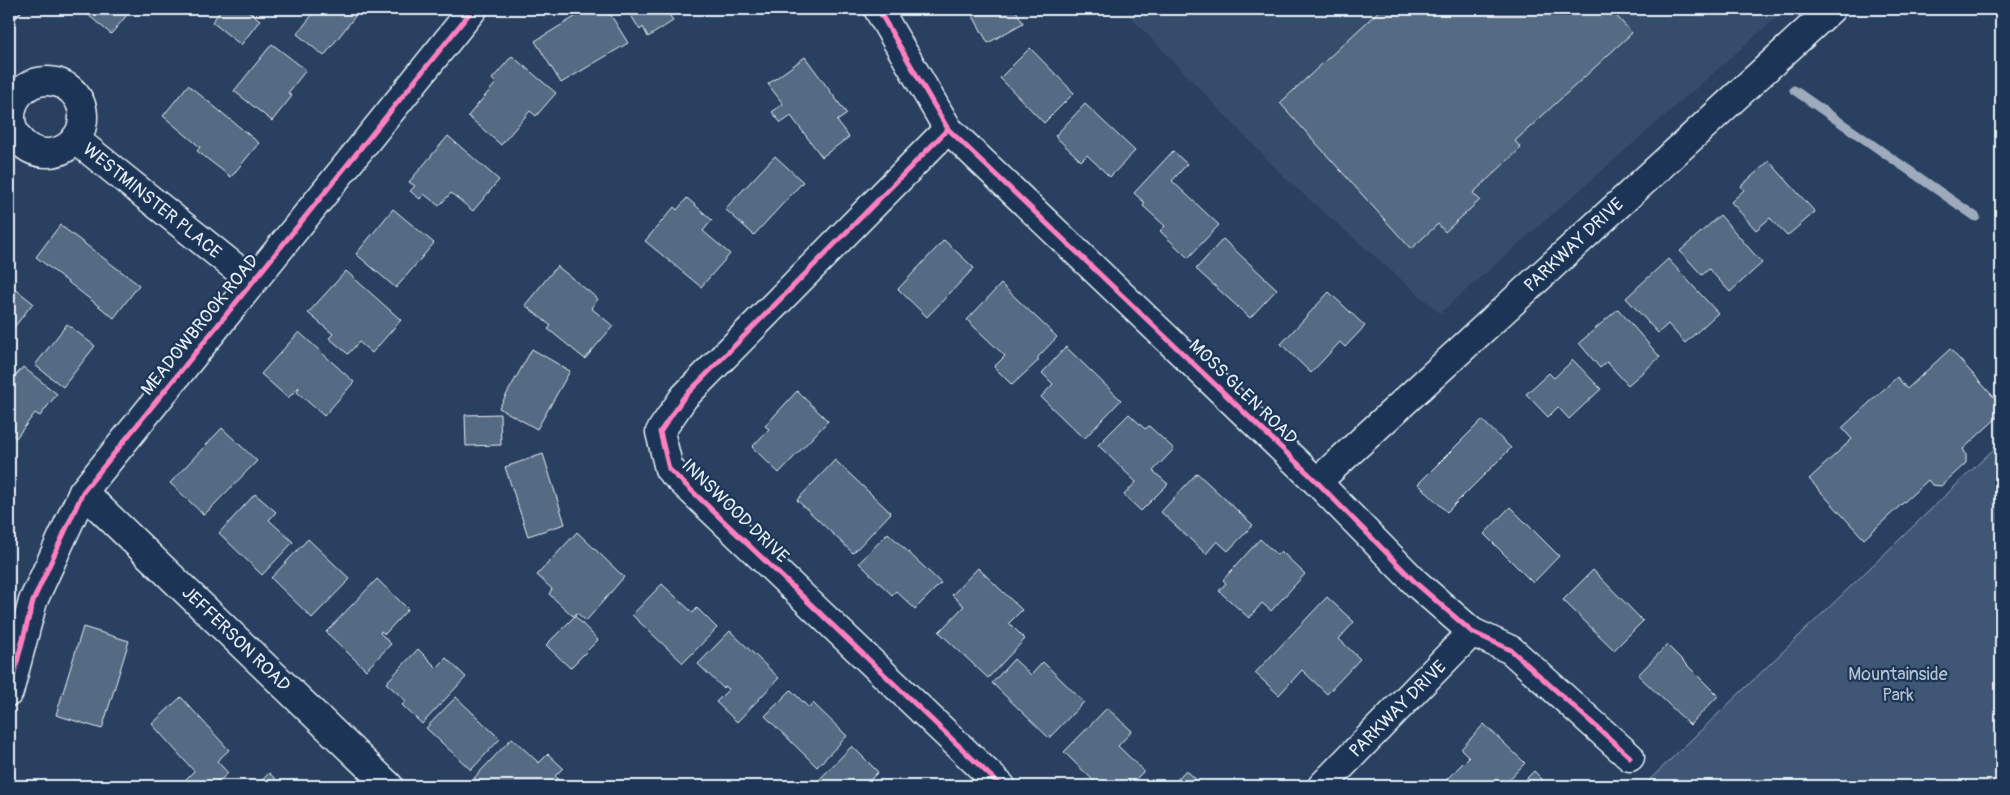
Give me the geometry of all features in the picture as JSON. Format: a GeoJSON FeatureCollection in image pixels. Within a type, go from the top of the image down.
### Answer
{"type":"FeatureCollection","features":[{"type":"Feature","properties":{"kind":"street","name":"MEADOWBROOK ROAD"},"geometry":{"type":"LineString","coordinates":[[9,692],[33,601],[84,492],[252,281],[473,9]]}},
{"type":"Feature","properties":{"kind":"street","name":"MOSS GLEN ROAD"},"geometry":{"type":"LineString","coordinates":[[878,9],[948,129],[1317,482],[1417,584],[1472,632],[1511,650],[1630,757]]}},
{"type":"Feature","properties":{"kind":"street","name":"PARKWAY DRIVE"},"geometry":{"type":"LineString","coordinates":[[1317,482],[1831,9]]}},
{"type":"Feature","properties":{"kind":"street","name":"WESTMINSTER PLACE"},"geometry":{"type":"LineString","coordinates":[[44,82],[58,83],[70,90],[78,100],[82,113],[81,127],[75,139],[57,152],[34,151],[24,146],[12,127],[11,104],[20,93],[31,85],[44,82]]}},
{"type":"Feature","properties":{"kind":"street","name":"INNSWOOD DRIVE"},"geometry":{"type":"LineString","coordinates":[[948,129],[684,397],[660,432],[669,468],[1001,786]]}},
{"type":"Feature","properties":{"kind":"street","name":"WESTMINSTER PLACE"},"geometry":{"type":"LineString","coordinates":[[75,139],[252,281]]}},
{"type":"Feature","properties":{"kind":"street","name":"JEFFERSON ROAD"},"geometry":{"type":"LineString","coordinates":[[84,492],[389,786]]}},
{"type":"Feature","properties":{"kind":"street","name":"PARKWAY DRIVE"},"geometry":{"type":"LineString","coordinates":[[1322,786],[1472,632]]}},
{"type":"Feature","properties":{"kind":"lane"},"geometry":{"type":"LineString","coordinates":[[9,13],[12,9]]}},
{"type":"Feature","properties":{"kind":"shaded area"},"geometry":{"type":"Polygon","coordinates":[[[1123,9],[1786,9],[1440,313],[1288,181],[1123,9]]]}},
{"type":"Feature","properties":{"kind":"green space","name":"Mountainside Park"},"geometry":{"type":"Polygon","coordinates":[[[2001,442],[2001,786],[1643,786],[2001,442]]]}},
{"type":"Feature","properties":{"kind":"building"},"geometry":{"type":"Polygon","coordinates":[[[81,9],[132,9],[111,34],[81,9]]]}},
{"type":"Feature","properties":{"kind":"building"},"geometry":{"type":"Polygon","coordinates":[[[222,9],[245,9],[260,20],[241,45],[212,22],[222,9]]]}},
{"type":"Feature","properties":{"kind":"building"},"geometry":{"type":"Polygon","coordinates":[[[317,9],[347,9],[356,15],[324,56],[297,34],[317,9]]]}},
{"type":"Feature","properties":{"kind":"building"},"geometry":{"type":"Polygon","coordinates":[[[588,9],[607,9],[628,43],[561,83],[535,41],[588,9]]]}},
{"type":"Feature","properties":{"kind":"building"},"geometry":{"type":"Polygon","coordinates":[[[627,9],[674,9],[668,12],[673,21],[648,37],[643,27],[640,30],[627,9]]]}},
{"type":"Feature","properties":{"kind":"building"},"geometry":{"type":"Polygon","coordinates":[[[969,9],[1015,9],[1023,23],[988,43],[969,9]]]}},
{"type":"Feature","properties":{"kind":"building"},"geometry":{"type":"Polygon","coordinates":[[[1381,9],[1595,9],[1599,14],[1605,9],[1610,9],[1632,33],[1515,141],[1521,148],[1473,193],[1480,200],[1445,232],[1438,224],[1411,249],[1280,103],[1381,9]]]}},
{"type":"Feature","properties":{"kind":"building"},"geometry":{"type":"Polygon","coordinates":[[[272,44],[306,70],[288,93],[292,96],[272,121],[234,91],[272,44]]]}},
{"type":"Feature","properties":{"kind":"building"},"geometry":{"type":"Polygon","coordinates":[[[1030,48],[1074,93],[1044,123],[1000,78],[1030,48]]]}},
{"type":"Feature","properties":{"kind":"building"},"geometry":{"type":"Polygon","coordinates":[[[512,56],[556,93],[536,116],[530,111],[501,145],[468,116],[496,83],[492,79],[512,56]]]}},
{"type":"Feature","properties":{"kind":"building"},"geometry":{"type":"Polygon","coordinates":[[[805,57],[847,114],[837,121],[849,137],[822,157],[791,116],[781,123],[772,112],[783,104],[768,84],[805,57]]]}},
{"type":"Feature","properties":{"kind":"building"},"geometry":{"type":"Polygon","coordinates":[[[188,85],[259,143],[231,177],[197,151],[200,147],[163,116],[188,85]]]}},
{"type":"Feature","properties":{"kind":"building"},"geometry":{"type":"Polygon","coordinates":[[[1085,104],[1135,151],[1110,177],[1087,155],[1081,161],[1055,136],[1085,104]]]}},
{"type":"Feature","properties":{"kind":"building"},"geometry":{"type":"Polygon","coordinates":[[[448,136],[499,180],[473,211],[451,193],[439,206],[424,194],[420,199],[410,191],[415,186],[409,182],[448,136]]]}},
{"type":"Feature","properties":{"kind":"building"},"geometry":{"type":"Polygon","coordinates":[[[1173,151],[1187,164],[1172,181],[1219,225],[1188,258],[1160,231],[1165,226],[1143,206],[1145,203],[1134,193],[1173,151]]]}},
{"type":"Feature","properties":{"kind":"building"},"geometry":{"type":"Polygon","coordinates":[[[775,156],[803,182],[754,235],[725,209],[775,156]]]}},
{"type":"Feature","properties":{"kind":"building"},"geometry":{"type":"Polygon","coordinates":[[[1769,161],[1815,212],[1787,236],[1770,218],[1756,230],[1731,202],[1744,190],[1741,186],[1769,161]]]}},
{"type":"Feature","properties":{"kind":"building"},"geometry":{"type":"Polygon","coordinates":[[[687,198],[712,220],[703,231],[730,254],[701,287],[645,241],[674,207],[677,210],[687,198]]]}},
{"type":"Feature","properties":{"kind":"building"},"geometry":{"type":"Polygon","coordinates":[[[393,209],[434,243],[396,288],[356,254],[393,209]]]}},
{"type":"Feature","properties":{"kind":"building"},"geometry":{"type":"Polygon","coordinates":[[[1720,215],[1762,263],[1730,292],[1709,269],[1702,275],[1680,251],[1720,215]]]}},
{"type":"Feature","properties":{"kind":"building"},"geometry":{"type":"Polygon","coordinates":[[[60,225],[139,285],[114,318],[36,257],[60,225]]]}},
{"type":"Feature","properties":{"kind":"building"},"geometry":{"type":"Polygon","coordinates":[[[1223,239],[1277,289],[1250,318],[1196,269],[1223,239]]]}},
{"type":"Feature","properties":{"kind":"building"},"geometry":{"type":"Polygon","coordinates":[[[944,240],[974,268],[927,317],[898,289],[944,240]]]}},
{"type":"Feature","properties":{"kind":"building"},"geometry":{"type":"Polygon","coordinates":[[[1668,259],[1718,313],[1685,343],[1668,324],[1658,333],[1626,298],[1668,259]]]}},
{"type":"Feature","properties":{"kind":"building"},"geometry":{"type":"Polygon","coordinates":[[[557,266],[598,299],[591,308],[613,326],[585,359],[548,329],[551,326],[525,305],[557,266]]]}},
{"type":"Feature","properties":{"kind":"building"},"geometry":{"type":"Polygon","coordinates":[[[346,271],[401,320],[372,353],[359,342],[348,354],[329,338],[333,334],[308,313],[346,271]]]}},
{"type":"Feature","properties":{"kind":"building"},"geometry":{"type":"Polygon","coordinates":[[[9,284],[33,303],[12,330],[9,327],[9,284]]]}},
{"type":"Feature","properties":{"kind":"building"},"geometry":{"type":"Polygon","coordinates":[[[1001,284],[1057,337],[1038,357],[1038,361],[1012,385],[994,367],[1005,356],[967,320],[1001,284]]]}},
{"type":"Feature","properties":{"kind":"building"},"geometry":{"type":"Polygon","coordinates":[[[1329,292],[1365,326],[1345,347],[1340,342],[1311,373],[1281,344],[1329,292]]]}},
{"type":"Feature","properties":{"kind":"building"},"geometry":{"type":"Polygon","coordinates":[[[1618,309],[1660,357],[1628,385],[1607,362],[1600,368],[1579,343],[1618,309]]]}},
{"type":"Feature","properties":{"kind":"building"},"geometry":{"type":"Polygon","coordinates":[[[67,324],[95,346],[63,387],[35,365],[67,324]]]}},
{"type":"Feature","properties":{"kind":"building"},"geometry":{"type":"Polygon","coordinates":[[[299,332],[354,382],[324,416],[297,392],[299,387],[288,398],[261,374],[299,332]]]}},
{"type":"Feature","properties":{"kind":"building"},"geometry":{"type":"Polygon","coordinates":[[[1066,347],[1121,400],[1084,439],[1041,397],[1053,384],[1042,373],[1066,347]]]}},
{"type":"Feature","properties":{"kind":"building"},"geometry":{"type":"Polygon","coordinates":[[[532,349],[570,371],[537,429],[499,408],[532,349]]]}},
{"type":"Feature","properties":{"kind":"building"},"geometry":{"type":"Polygon","coordinates":[[[1950,349],[2001,405],[2001,414],[1963,449],[1966,454],[1966,463],[1941,486],[1932,485],[1928,480],[1864,539],[1809,479],[1852,439],[1842,428],[1897,377],[1907,389],[1950,349]]]}},
{"type":"Feature","properties":{"kind":"building"},"geometry":{"type":"Polygon","coordinates":[[[1573,360],[1601,389],[1569,419],[1558,407],[1548,417],[1526,394],[1549,373],[1554,378],[1573,360]]]}},
{"type":"Feature","properties":{"kind":"building"},"geometry":{"type":"Polygon","coordinates":[[[23,367],[57,394],[40,416],[35,413],[16,438],[9,432],[9,381],[23,367]]]}},
{"type":"Feature","properties":{"kind":"building"},"geometry":{"type":"Polygon","coordinates":[[[797,391],[828,421],[779,473],[752,447],[769,429],[765,426],[797,391]]]}},
{"type":"Feature","properties":{"kind":"building"},"geometry":{"type":"Polygon","coordinates":[[[500,414],[501,445],[466,446],[465,415],[500,414]]]}},
{"type":"Feature","properties":{"kind":"building"},"geometry":{"type":"Polygon","coordinates":[[[1129,414],[1145,429],[1149,426],[1174,449],[1153,471],[1168,484],[1141,511],[1124,495],[1136,482],[1098,445],[1129,414]]]}},
{"type":"Feature","properties":{"kind":"building"},"geometry":{"type":"Polygon","coordinates":[[[1482,420],[1511,448],[1447,512],[1418,484],[1482,420]]]}},
{"type":"Feature","properties":{"kind":"building"},"geometry":{"type":"Polygon","coordinates":[[[222,428],[257,461],[204,515],[170,483],[222,428]]]}},
{"type":"Feature","properties":{"kind":"building"},"geometry":{"type":"Polygon","coordinates":[[[543,454],[565,524],[528,536],[505,467],[543,454]]]}},
{"type":"Feature","properties":{"kind":"building"},"geometry":{"type":"Polygon","coordinates":[[[835,460],[891,513],[853,553],[797,500],[835,460]]]}},
{"type":"Feature","properties":{"kind":"building"},"geometry":{"type":"Polygon","coordinates":[[[1197,473],[1253,525],[1228,551],[1217,541],[1206,554],[1161,512],[1197,473]]]}},
{"type":"Feature","properties":{"kind":"building"},"geometry":{"type":"Polygon","coordinates":[[[255,494],[276,512],[269,520],[293,542],[262,575],[219,533],[255,494]]]}},
{"type":"Feature","properties":{"kind":"building"},"geometry":{"type":"Polygon","coordinates":[[[1510,507],[1559,556],[1533,583],[1484,534],[1510,507]]]}},
{"type":"Feature","properties":{"kind":"building"},"geometry":{"type":"Polygon","coordinates":[[[577,532],[624,577],[586,621],[577,613],[573,616],[549,594],[552,589],[537,575],[577,532]]]}},
{"type":"Feature","properties":{"kind":"building"},"geometry":{"type":"Polygon","coordinates":[[[888,533],[941,583],[915,609],[896,591],[892,595],[859,563],[888,533]]]}},
{"type":"Feature","properties":{"kind":"building"},"geometry":{"type":"Polygon","coordinates":[[[308,539],[350,579],[312,618],[271,578],[308,539]]]}},
{"type":"Feature","properties":{"kind":"building"},"geometry":{"type":"Polygon","coordinates":[[[1260,539],[1277,555],[1281,551],[1305,574],[1271,611],[1262,603],[1249,618],[1219,591],[1226,583],[1223,580],[1260,539]]]}},
{"type":"Feature","properties":{"kind":"building"},"geometry":{"type":"Polygon","coordinates":[[[978,568],[1022,610],[1009,623],[1025,639],[988,678],[939,632],[964,606],[952,595],[978,568]]]}},
{"type":"Feature","properties":{"kind":"building"},"geometry":{"type":"Polygon","coordinates":[[[1593,570],[1643,621],[1614,650],[1563,600],[1593,570]]]}},
{"type":"Feature","properties":{"kind":"building"},"geometry":{"type":"Polygon","coordinates":[[[377,579],[408,609],[385,634],[381,631],[380,633],[391,644],[366,670],[326,632],[377,579]]]}},
{"type":"Feature","properties":{"kind":"building"},"geometry":{"type":"Polygon","coordinates":[[[662,584],[693,613],[697,608],[717,628],[683,663],[632,615],[662,584]]]}},
{"type":"Feature","properties":{"kind":"building"},"geometry":{"type":"Polygon","coordinates":[[[1327,597],[1354,622],[1339,639],[1360,659],[1327,694],[1302,670],[1279,695],[1255,673],[1327,597]]]}},
{"type":"Feature","properties":{"kind":"building"},"geometry":{"type":"Polygon","coordinates":[[[575,616],[598,640],[570,668],[546,645],[575,616]]]}},
{"type":"Feature","properties":{"kind":"building"},"geometry":{"type":"Polygon","coordinates":[[[83,627],[129,641],[102,729],[56,715],[83,627]]]}},
{"type":"Feature","properties":{"kind":"building"},"geometry":{"type":"Polygon","coordinates":[[[730,631],[779,678],[737,722],[716,702],[729,689],[725,686],[723,688],[698,664],[730,631]]]}},
{"type":"Feature","properties":{"kind":"building"},"geometry":{"type":"Polygon","coordinates":[[[1667,645],[1718,696],[1690,725],[1638,675],[1667,645]]]}},
{"type":"Feature","properties":{"kind":"building"},"geometry":{"type":"Polygon","coordinates":[[[418,649],[437,668],[446,658],[466,677],[422,724],[402,705],[406,701],[386,683],[418,649]]]}},
{"type":"Feature","properties":{"kind":"building"},"geometry":{"type":"Polygon","coordinates":[[[1014,659],[1031,675],[1043,662],[1084,702],[1049,738],[992,683],[1014,659]]]}},
{"type":"Feature","properties":{"kind":"building"},"geometry":{"type":"Polygon","coordinates":[[[791,690],[809,708],[813,703],[847,736],[817,767],[765,716],[791,690]]]}},
{"type":"Feature","properties":{"kind":"building"},"geometry":{"type":"Polygon","coordinates":[[[181,697],[229,750],[217,761],[228,773],[214,786],[191,786],[185,780],[194,771],[152,724],[181,697]]]}},
{"type":"Feature","properties":{"kind":"building"},"geometry":{"type":"Polygon","coordinates":[[[456,697],[500,739],[471,770],[426,728],[456,697]]]}},
{"type":"Feature","properties":{"kind":"building"},"geometry":{"type":"Polygon","coordinates":[[[1107,708],[1132,731],[1118,746],[1144,771],[1129,786],[1099,786],[1064,752],[1107,708]]]}},
{"type":"Feature","properties":{"kind":"building"},"geometry":{"type":"Polygon","coordinates":[[[1484,724],[1525,763],[1503,786],[1446,786],[1443,783],[1469,757],[1461,749],[1484,724]]]}},
{"type":"Feature","properties":{"kind":"building"},"geometry":{"type":"Polygon","coordinates":[[[512,738],[539,763],[548,754],[563,768],[555,776],[558,779],[551,786],[484,786],[474,778],[512,738]]]}},
{"type":"Feature","properties":{"kind":"building"},"geometry":{"type":"Polygon","coordinates":[[[852,746],[878,772],[870,780],[877,786],[813,786],[852,746]]]}},
{"type":"Feature","properties":{"kind":"building"},"geometry":{"type":"Polygon","coordinates":[[[1186,770],[1203,786],[1171,786],[1186,770]]]}},
{"type":"Feature","properties":{"kind":"building"},"geometry":{"type":"Polygon","coordinates":[[[1534,771],[1549,786],[1519,786],[1534,771]]]}},
{"type":"Feature","properties":{"kind":"building"},"geometry":{"type":"Polygon","coordinates":[[[269,773],[283,786],[257,786],[269,773]]]}},
{"type":"Feature","properties":{"kind":"waterway"},"geometry":{"type":"LineString","coordinates":[[1794,90],[1976,217]]}},
{"type":"Feature","properties":{"kind":"cycle path"},"geometry":{"type":"LineString","coordinates":[[9,692],[33,601],[83,492],[473,9]]}},
{"type":"Feature","properties":{"kind":"cycle path"},"geometry":{"type":"LineString","coordinates":[[878,9],[948,129],[1317,482],[1417,584],[1472,632],[1511,650],[1630,757]]}},
{"type":"Feature","properties":{"kind":"cycle path"},"geometry":{"type":"LineString","coordinates":[[948,129],[684,397],[660,432],[669,469],[1001,786]]}}]}
